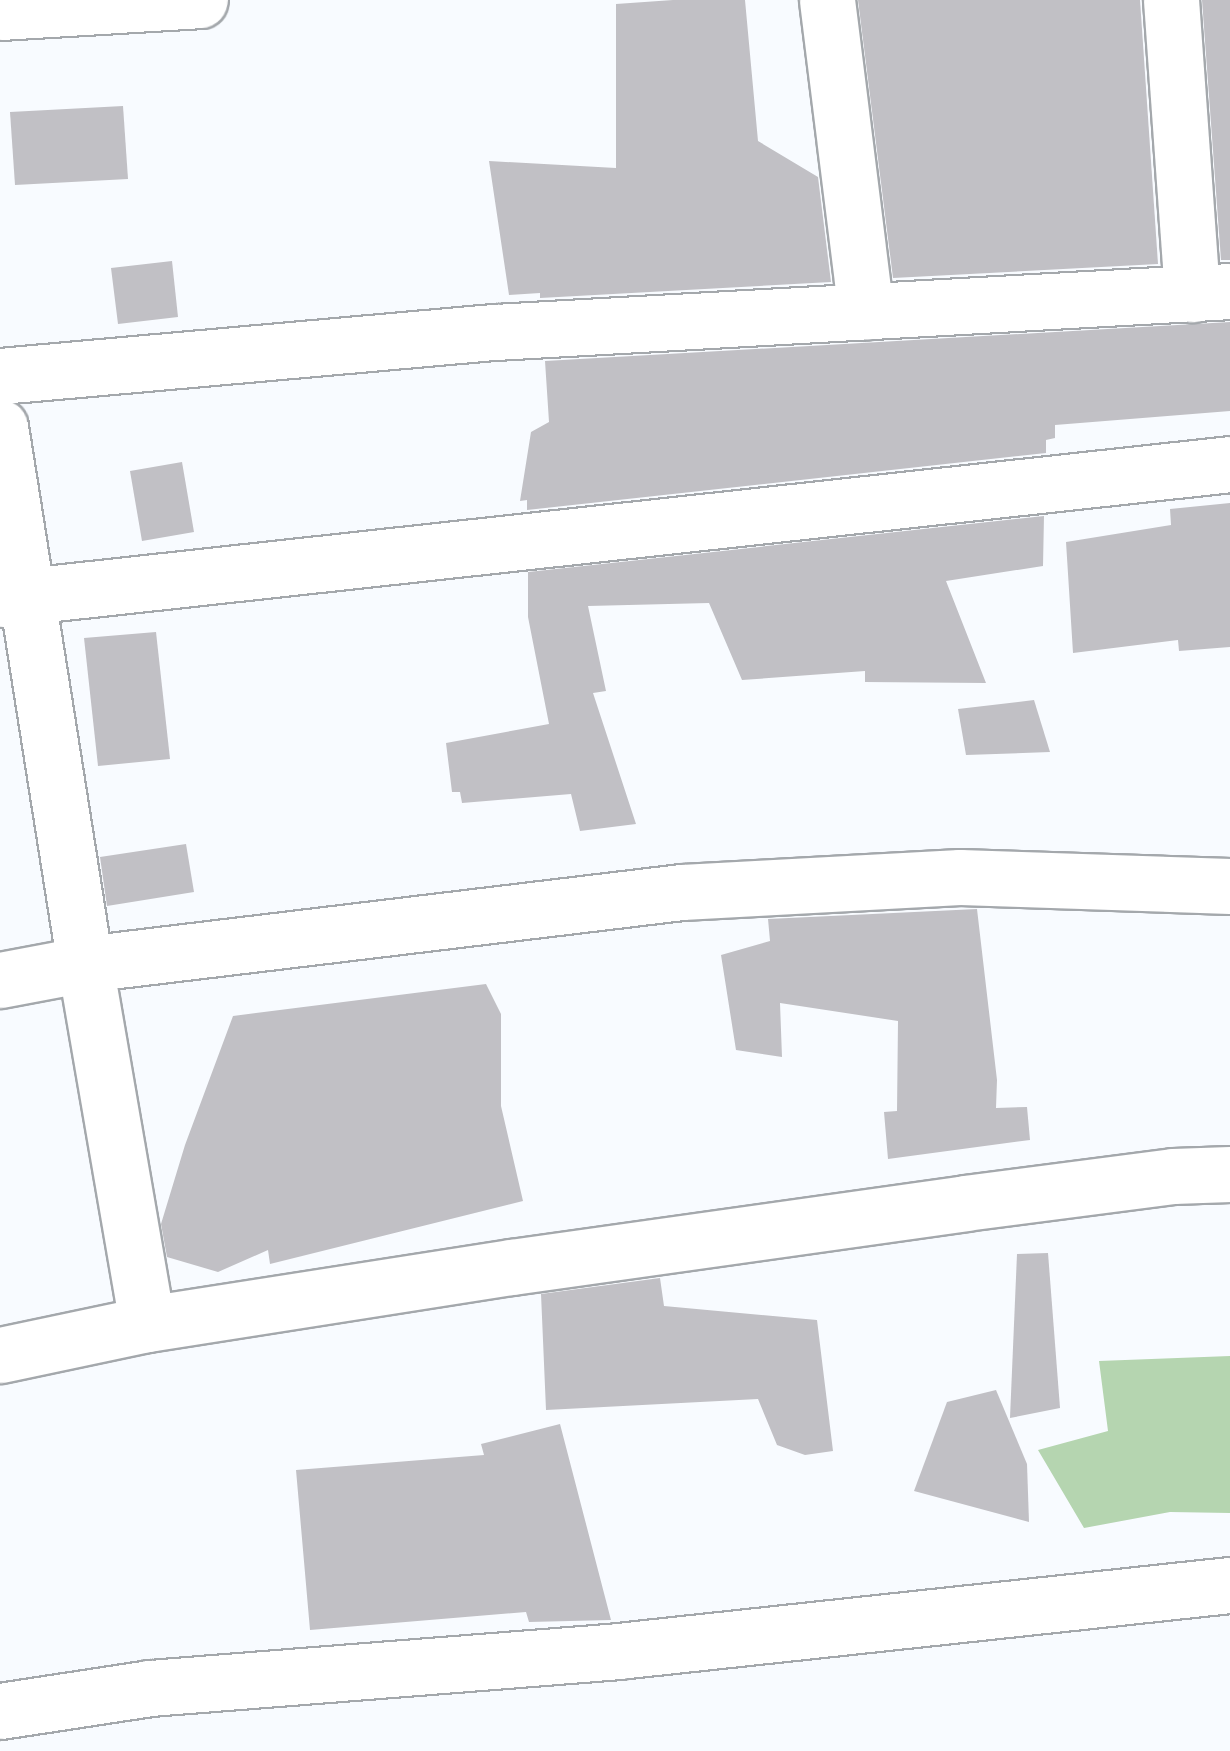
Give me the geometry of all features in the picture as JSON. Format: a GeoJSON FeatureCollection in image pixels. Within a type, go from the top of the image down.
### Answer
{"type":"FeatureCollection","features":[{"type":"Feature","properties":{"kind":"street"},"geometry":{"type":"LineString","coordinates":[[0,12],[200,0]]}},
{"type":"Feature","properties":{"kind":"street"},"geometry":{"type":"LineString","coordinates":[[827,0],[866,312]]}},
{"type":"Feature","properties":{"kind":"street"},"geometry":{"type":"LineString","coordinates":[[0,376],[495,332],[1211,292],[1171,0]]}},
{"type":"Feature","properties":{"kind":"street"},"geometry":{"type":"LineString","coordinates":[[0,427],[13,598],[85,964],[147,1324]]}},
{"type":"Feature","properties":{"kind":"street"},"geometry":{"type":"LineString","coordinates":[[13,598],[1230,464]]}},
{"type":"Feature","properties":{"kind":"street"},"geometry":{"type":"LineString","coordinates":[[0,980],[85,964],[682,892],[960,877],[1230,886]]}},
{"type":"Feature","properties":{"kind":"street"},"geometry":{"type":"LineString","coordinates":[[0,1355],[147,1324],[965,1203],[1173,1176],[1230,1174]]}},
{"type":"Feature","properties":{"kind":"street"},"geometry":{"type":"LineString","coordinates":[[0,1711],[150,1688],[618,1652],[1230,1585]]}},
{"type":"Feature","properties":{"kind":"green space"},"geometry":{"type":"Polygon","coordinates":[[[1230,1356],[1230,1513],[1170,1512],[1084,1528],[1038,1450],[1108,1431],[1099,1361],[1230,1356]]]}},
{"type":"Feature","properties":{"kind":"building"},"geometry":{"type":"Polygon","coordinates":[[[745,0],[758,141],[818,177],[831,282],[540,298],[540,293],[509,295],[489,161],[616,168],[616,4],[745,0]]]}},
{"type":"Feature","properties":{"kind":"building"},"geometry":{"type":"Polygon","coordinates":[[[858,0],[1140,0],[1158,264],[893,278],[858,0]]]}},
{"type":"Feature","properties":{"kind":"building"},"geometry":{"type":"Polygon","coordinates":[[[1202,0],[1230,0],[1230,260],[1221,260],[1202,0]]]}},
{"type":"Feature","properties":{"kind":"building"},"geometry":{"type":"Polygon","coordinates":[[[123,106],[128,179],[15,185],[10,112],[123,106]]]}},
{"type":"Feature","properties":{"kind":"building"},"geometry":{"type":"Polygon","coordinates":[[[172,261],[178,317],[118,324],[111,268],[172,261]]]}},
{"type":"Feature","properties":{"kind":"building"},"geometry":{"type":"Polygon","coordinates":[[[1230,322],[1230,411],[1055,425],[1055,438],[1046,440],[1046,453],[527,510],[527,500],[520,501],[531,432],[549,422],[545,361],[1230,322]]]}},
{"type":"Feature","properties":{"kind":"building"},"geometry":{"type":"Polygon","coordinates":[[[182,462],[194,532],[142,541],[130,471],[182,462]]]}},
{"type":"Feature","properties":{"kind":"building"},"geometry":{"type":"Polygon","coordinates":[[[1230,503],[1230,647],[1179,651],[1178,640],[1073,653],[1066,542],[1171,525],[1170,509],[1230,503]]]}},
{"type":"Feature","properties":{"kind":"building"},"geometry":{"type":"Polygon","coordinates":[[[1044,516],[1043,566],[946,581],[986,683],[865,682],[865,671],[742,680],[709,603],[588,606],[606,691],[593,693],[636,824],[580,831],[571,794],[462,803],[460,792],[452,792],[446,743],[549,724],[528,617],[528,572],[1044,516]]]}},
{"type":"Feature","properties":{"kind":"building"},"geometry":{"type":"Polygon","coordinates":[[[156,632],[170,759],[98,766],[84,638],[156,632]]]}},
{"type":"Feature","properties":{"kind":"building"},"geometry":{"type":"Polygon","coordinates":[[[1034,700],[1050,752],[966,755],[958,709],[1034,700]]]}},
{"type":"Feature","properties":{"kind":"building"},"geometry":{"type":"Polygon","coordinates":[[[186,844],[194,892],[107,906],[100,857],[186,844]]]}},
{"type":"Feature","properties":{"kind":"building"},"geometry":{"type":"Polygon","coordinates":[[[977,909],[997,1080],[996,1108],[1027,1107],[1030,1140],[888,1159],[884,1112],[897,1111],[898,1021],[780,1003],[782,1057],[736,1050],[721,955],[770,941],[768,919],[977,909]]]}},
{"type":"Feature","properties":{"kind":"building"},"geometry":{"type":"Polygon","coordinates":[[[486,984],[501,1014],[501,1106],[523,1201],[270,1264],[268,1250],[218,1272],[167,1257],[161,1224],[185,1145],[233,1016],[486,984]]]}},
{"type":"Feature","properties":{"kind":"building"},"geometry":{"type":"Polygon","coordinates":[[[1048,1253],[1060,1408],[1010,1418],[1017,1254],[1048,1253]]]}},
{"type":"Feature","properties":{"kind":"building"},"geometry":{"type":"Polygon","coordinates":[[[660,1278],[664,1306],[817,1320],[833,1451],[805,1455],[777,1445],[758,1399],[546,1410],[541,1294],[660,1278]]]}},
{"type":"Feature","properties":{"kind":"building"},"geometry":{"type":"Polygon","coordinates":[[[996,1390],[1027,1464],[1029,1522],[914,1491],[947,1402],[996,1390]]]}},
{"type":"Feature","properties":{"kind":"building"},"geometry":{"type":"Polygon","coordinates":[[[560,1424],[611,1620],[529,1622],[526,1612],[310,1630],[296,1470],[484,1455],[481,1444],[560,1424]]]}}]}
